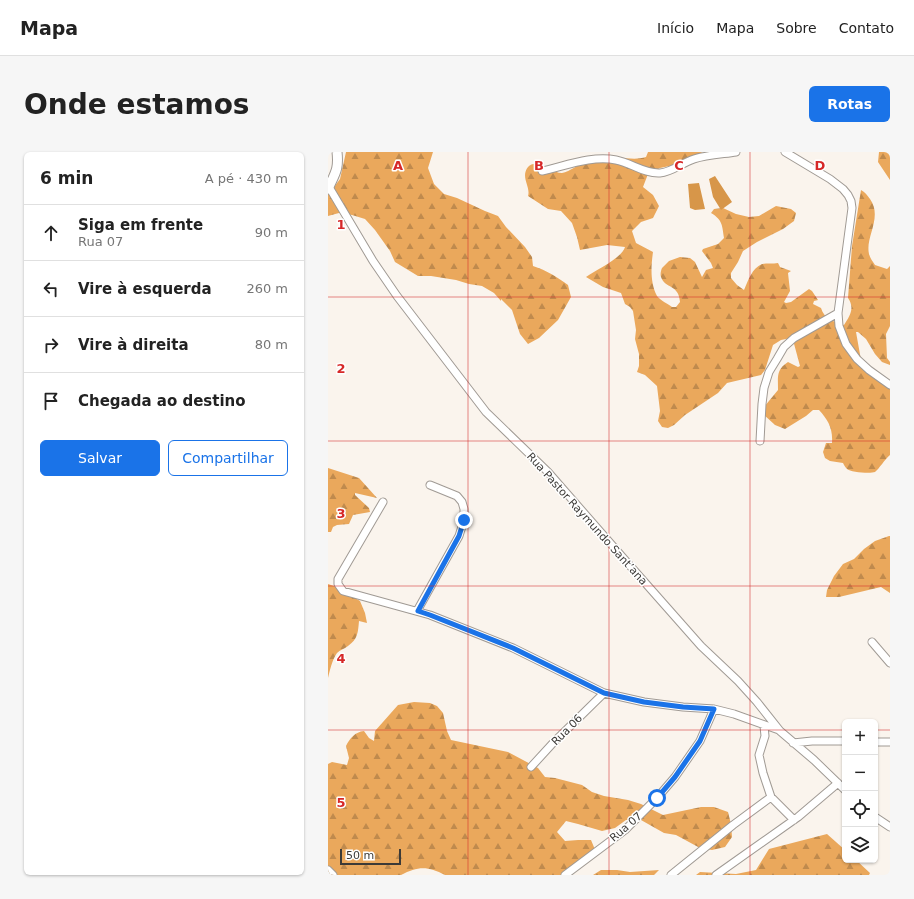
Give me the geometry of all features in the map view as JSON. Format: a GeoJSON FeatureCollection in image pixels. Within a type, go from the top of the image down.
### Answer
{"type":"FeatureCollection","features":[{"type":"Feature","properties":{"kind":"street"},"geometry":{"type":"LineString","coordinates":[[328,188],[338,168],[337,152]]}},
{"type":"Feature","properties":{"kind":"street"},"geometry":{"type":"LineString","coordinates":[[542,171],[593,159],[607,158],[618,160],[651,172],[660,173],[672,170],[695,159],[736,152]]}},
{"type":"Feature","properties":{"kind":"street"},"geometry":{"type":"LineString","coordinates":[[784,152],[830,179],[843,189],[851,201],[852,208],[838,313],[839,326],[846,344],[857,359],[869,370],[890,385]]}},
{"type":"Feature","properties":{"kind":"street","name":"Rua Pastor Raymundo Sant’ana"},"geometry":{"type":"LineString","coordinates":[[328,188],[373,261],[397,296],[486,412],[548,472],[701,646],[738,681],[757,702],[780,731],[814,760],[842,787]]}},
{"type":"Feature","properties":{"kind":"street"},"geometry":{"type":"LineString","coordinates":[[760,441],[764,388],[769,372],[776,359],[784,347],[794,338],[838,313]]}},
{"type":"Feature","properties":{"kind":"street"},"geometry":{"type":"LineString","coordinates":[[418,611],[459,536],[464,520],[464,509],[462,502],[457,496],[430,485]]}},
{"type":"Feature","properties":{"kind":"street"},"geometry":{"type":"LineString","coordinates":[[382,502],[338,579],[338,584],[343,591],[430,615],[513,648],[604,693],[644,702],[714,709],[734,714],[780,731]]}},
{"type":"Feature","properties":{"kind":"street"},"geometry":{"type":"LineString","coordinates":[[872,642],[890,663]]}},
{"type":"Feature","properties":{"kind":"street","name":"Rua 06"},"geometry":{"type":"LineString","coordinates":[[532,767],[553,743],[604,693]]}},
{"type":"Feature","properties":{"kind":"street","name":"Rua 07"},"geometry":{"type":"LineString","coordinates":[[565,875],[625,830],[657,798],[694,751],[714,709]]}},
{"type":"Feature","properties":{"kind":"street"},"geometry":{"type":"LineString","coordinates":[[764,726],[765,736],[759,755],[763,773],[771,797],[794,820]]}},
{"type":"Feature","properties":{"kind":"street"},"geometry":{"type":"LineString","coordinates":[[793,743],[812,741],[842,741]]}},
{"type":"Feature","properties":{"kind":"street"},"geometry":{"type":"LineString","coordinates":[[878,742],[890,742]]}},
{"type":"Feature","properties":{"kind":"street"},"geometry":{"type":"LineString","coordinates":[[716,875],[794,820],[838,783]]}},
{"type":"Feature","properties":{"kind":"street"},"geometry":{"type":"LineString","coordinates":[[671,875],[733,825],[771,797]]}},
{"type":"Feature","properties":{"kind":"street"},"geometry":{"type":"LineString","coordinates":[[878,819],[890,827]]}},
{"type":"Feature","properties":{"kind":"street"},"geometry":{"type":"LineString","coordinates":[[328,870],[333,875]]}},
{"type":"Feature","properties":{"kind":"green space"},"geometry":{"type":"Polygon","coordinates":[[[346,152],[433,152],[428,168],[434,184],[444,194],[457,198],[498,216],[532,257],[533,266],[551,274],[568,285],[571,297],[558,320],[539,338],[528,344],[520,334],[512,310],[494,293],[482,286],[456,280],[431,276],[418,276],[395,262],[390,251],[365,219],[339,213],[328,216],[328,188],[334,187],[340,179],[346,152]]]}},
{"type":"Feature","properties":{"kind":"green space"},"geometry":{"type":"Polygon","coordinates":[[[648,152],[703,152],[674,165],[660,168],[648,174],[643,187],[653,195],[659,206],[653,218],[641,222],[632,231],[636,243],[653,252],[653,286],[657,296],[672,307],[676,307],[680,302],[679,296],[675,289],[663,281],[661,277],[662,268],[669,261],[680,257],[690,258],[695,262],[702,277],[706,270],[713,268],[702,251],[703,249],[718,244],[724,238],[720,221],[711,213],[714,209],[723,208],[736,214],[749,217],[759,216],[776,206],[791,209],[796,213],[794,221],[783,229],[743,251],[731,273],[731,278],[744,290],[756,268],[762,264],[778,263],[780,267],[791,271],[788,273],[790,291],[784,302],[791,302],[809,289],[818,300],[814,301],[813,304],[821,308],[822,312],[830,320],[844,325],[851,312],[851,305],[848,298],[852,246],[861,190],[870,199],[874,206],[875,213],[868,247],[869,254],[875,265],[887,269],[890,266],[890,326],[886,334],[887,358],[890,365],[882,362],[866,339],[856,332],[861,360],[864,360],[867,373],[877,380],[890,385],[890,455],[875,472],[865,473],[852,471],[847,469],[843,463],[830,461],[825,458],[823,452],[826,443],[832,443],[832,433],[825,417],[819,410],[813,410],[785,429],[775,425],[763,414],[764,407],[778,390],[778,374],[781,368],[788,362],[798,367],[800,366],[793,340],[791,338],[781,340],[773,345],[765,370],[761,375],[727,383],[718,393],[685,415],[674,425],[668,428],[662,427],[658,421],[660,411],[657,386],[645,375],[637,372],[639,366],[639,354],[635,339],[636,330],[633,311],[625,304],[621,293],[603,287],[586,277],[608,264],[623,251],[625,247],[607,245],[580,250],[572,223],[561,211],[548,209],[528,196],[529,193],[525,178],[528,167],[532,164],[540,165],[562,173],[588,161],[614,158],[646,157],[648,152]]]}},
{"type":"Feature","properties":{"kind":"green space"},"geometry":{"type":"Polygon","coordinates":[[[879,152],[890,152],[890,180],[878,162],[879,152]]]}},
{"type":"Feature","properties":{"kind":"green space"},"geometry":{"type":"Polygon","coordinates":[[[328,468],[359,478],[377,498],[355,493],[355,495],[369,508],[370,512],[353,515],[349,524],[337,525],[333,527],[331,532],[328,532],[328,468]]]}},
{"type":"Feature","properties":{"kind":"green space"},"geometry":{"type":"Polygon","coordinates":[[[889,536],[890,593],[881,587],[839,597],[826,597],[827,590],[834,576],[843,564],[854,559],[875,541],[889,536]]]}},
{"type":"Feature","properties":{"kind":"green space"},"geometry":{"type":"Polygon","coordinates":[[[328,584],[337,587],[360,601],[367,623],[359,621],[356,638],[347,647],[337,653],[332,662],[328,678],[328,584]]]}},
{"type":"Feature","properties":{"kind":"green space"},"geometry":{"type":"Polygon","coordinates":[[[414,702],[430,703],[437,706],[443,713],[447,731],[451,740],[508,752],[538,768],[545,777],[582,785],[592,792],[604,796],[641,804],[663,815],[701,807],[714,807],[728,812],[732,837],[725,847],[712,850],[700,848],[676,835],[664,833],[641,820],[626,820],[615,828],[602,831],[566,821],[557,832],[565,841],[591,840],[596,852],[584,865],[568,875],[445,875],[423,868],[401,875],[328,875],[328,764],[332,762],[347,765],[349,758],[346,746],[353,736],[364,731],[369,738],[374,741],[375,731],[398,705],[414,702]]]}},
{"type":"Feature","properties":{"kind":"green space"},"geometry":{"type":"Polygon","coordinates":[[[827,834],[842,847],[842,863],[859,863],[870,873],[869,875],[696,875],[700,872],[736,874],[756,870],[769,849],[827,834]]]}},
{"type":"Feature","properties":{"kind":"green space"},"geometry":{"type":"Polygon","coordinates":[[[601,870],[630,872],[659,870],[654,875],[593,875],[601,870]]]}},
{"type":"Feature","properties":{"kind":"shaded area"},"geometry":{"type":"Polygon","coordinates":[[[715,176],[732,202],[721,210],[713,197],[709,179],[715,176]]]}},
{"type":"Feature","properties":{"kind":"shaded area"},"geometry":{"type":"Polygon","coordinates":[[[699,183],[705,209],[695,210],[690,208],[688,184],[699,183]]]}},
{"type":"Feature","properties":{"kind":"route"},"geometry":{"type":"LineString","coordinates":[[464,520],[459,536],[418,611],[513,648],[604,693],[644,702],[714,709],[700,741],[691,756],[657,798]]}}]}
